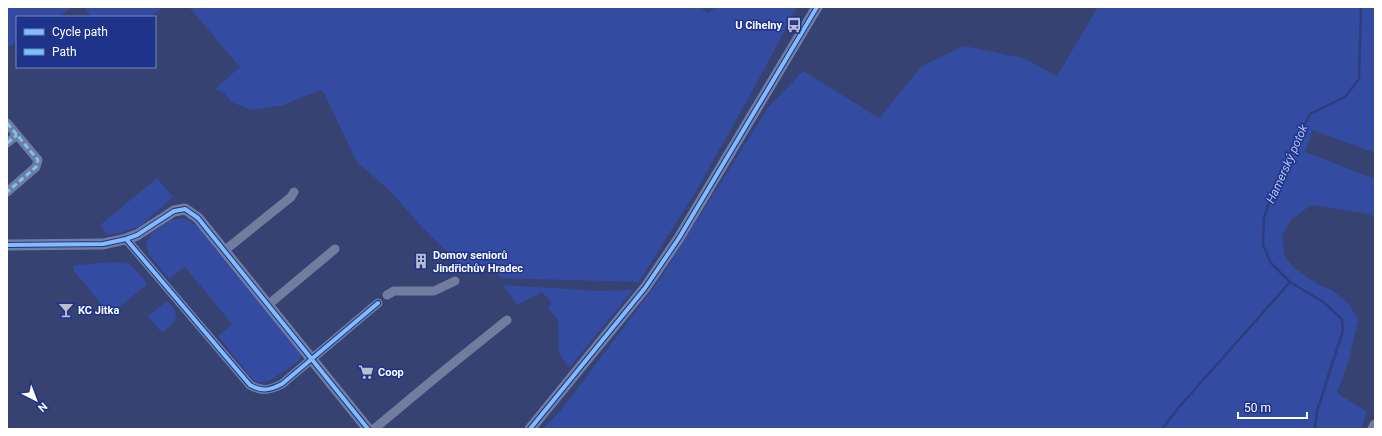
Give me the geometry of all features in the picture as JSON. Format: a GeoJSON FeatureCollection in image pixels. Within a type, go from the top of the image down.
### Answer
{"type":"FeatureCollection","features":[{"type":"Feature","properties":{"kind":"street"},"geometry":{"type":"LineString","coordinates":[[530,429],[645,288],[679,238],[817,7]]}},
{"type":"Feature","properties":{"kind":"street"},"geometry":{"type":"LineString","coordinates":[[7,123],[38,160],[36,167],[7,192]]}},
{"type":"Feature","properties":{"kind":"street"},"geometry":{"type":"LineString","coordinates":[[7,143],[17,135]]}},
{"type":"Feature","properties":{"kind":"street"},"geometry":{"type":"LineString","coordinates":[[229,246],[290,197],[294,192]]}},
{"type":"Feature","properties":{"kind":"street"},"geometry":{"type":"LineString","coordinates":[[7,245],[103,244],[126,239],[146,230],[174,211],[186,209],[198,218],[368,429]]}},
{"type":"Feature","properties":{"kind":"street"},"geometry":{"type":"LineString","coordinates":[[126,239],[250,385],[257,389],[272,389],[282,384],[378,302]]}},
{"type":"Feature","properties":{"kind":"street"},"geometry":{"type":"LineString","coordinates":[[268,305],[335,250]]}},
{"type":"Feature","properties":{"kind":"street"},"geometry":{"type":"LineString","coordinates":[[386,295],[394,291],[434,291],[455,281]]}},
{"type":"Feature","properties":{"kind":"street"},"geometry":{"type":"LineString","coordinates":[[374,429],[507,320]]}},
{"type":"Feature","properties":{"kind":"street"},"geometry":{"type":"LineString","coordinates":[[1373,429],[1375,425]]}},
{"type":"Feature","properties":{"kind":"shaded area"},"geometry":{"type":"Polygon","coordinates":[[[7,7],[73,7],[60,16],[16,16],[16,43],[7,48],[7,7]]]}},
{"type":"Feature","properties":{"kind":"shaded area"},"geometry":{"type":"Polygon","coordinates":[[[84,7],[164,7],[150,16],[90,16],[84,7]]]}},
{"type":"Feature","properties":{"kind":"shaded area"},"geometry":{"type":"Polygon","coordinates":[[[189,7],[700,7],[708,13],[716,7],[797,7],[753,90],[696,191],[639,282],[502,278],[489,267],[479,273],[458,262],[424,229],[389,190],[357,162],[324,93],[320,90],[283,105],[252,110],[231,102],[224,93],[215,89],[240,67],[189,7]]]}},
{"type":"Feature","properties":{"kind":"shaded area"},"geometry":{"type":"Polygon","coordinates":[[[1098,7],[1375,7],[1375,153],[1313,130],[1305,152],[1375,179],[1375,217],[1364,213],[1311,205],[1291,220],[1282,236],[1285,257],[1294,268],[1319,285],[1332,290],[1349,304],[1358,320],[1349,360],[1337,393],[1366,411],[1362,429],[543,429],[562,409],[660,279],[767,109],[803,71],[879,118],[922,66],[964,46],[1023,58],[1057,76],[1098,7]]]}},
{"type":"Feature","properties":{"kind":"shaded area"},"geometry":{"type":"Polygon","coordinates":[[[157,178],[173,197],[140,226],[108,235],[100,225],[157,178]]]}},
{"type":"Feature","properties":{"kind":"shaded area"},"geometry":{"type":"Polygon","coordinates":[[[184,218],[197,226],[301,353],[300,360],[271,380],[260,383],[253,380],[218,336],[232,324],[185,267],[169,279],[149,255],[146,244],[152,233],[170,220],[184,218]]]}},
{"type":"Feature","properties":{"kind":"shaded area"},"geometry":{"type":"Polygon","coordinates":[[[115,262],[130,264],[146,282],[146,285],[115,311],[108,312],[74,271],[73,266],[115,262]]]}},
{"type":"Feature","properties":{"kind":"shaded area"},"geometry":{"type":"Polygon","coordinates":[[[503,285],[599,291],[633,290],[569,368],[559,353],[558,320],[548,308],[551,302],[542,292],[517,305],[503,285]]]}},
{"type":"Feature","properties":{"kind":"shaded area"},"geometry":{"type":"Polygon","coordinates":[[[167,301],[175,311],[176,318],[174,322],[162,333],[148,316],[167,301]]]}},
{"type":"Feature","properties":{"kind":"waterway","name":"Hamerský potok"},"geometry":{"type":"LineString","coordinates":[[1315,429],[1317,411],[1343,330],[1342,319],[1323,302],[1290,282],[1271,263],[1263,245],[1264,217],[1277,180],[1310,114],[1345,97],[1359,79],[1361,7]]}},
{"type":"Feature","properties":{"kind":"waterway"},"geometry":{"type":"LineString","coordinates":[[1162,429],[1179,407],[1290,282]]}},
{"type":"Feature","properties":{"kind":"marked path"},"geometry":{"type":"LineString","coordinates":[[7,123],[38,160],[36,167],[7,192]]}},
{"type":"Feature","properties":{"kind":"marked path"},"geometry":{"type":"LineString","coordinates":[[7,143],[17,135]]}},
{"type":"Feature","properties":{"kind":"cycle path"},"geometry":{"type":"LineString","coordinates":[[530,429],[645,288],[679,238],[817,7]]}},
{"type":"Feature","properties":{"kind":"cycle path"},"geometry":{"type":"LineString","coordinates":[[7,245],[103,244],[137,235],[174,211],[185,209],[198,218],[368,429]]}},
{"type":"Feature","properties":{"kind":"cycle path"},"geometry":{"type":"LineString","coordinates":[[126,239],[250,385],[258,389],[270,389],[282,384],[378,303]]}},
{"type":"Feature","properties":{"kind":"place","name":"U Cihelny"},"geometry":{"type":"Point","coordinates":[794,25]}},
{"type":"Feature","properties":{"kind":"place","name":"Domov seniorů Jindřichův Hradec"},"geometry":{"type":"Point","coordinates":[421,261]}},
{"type":"Feature","properties":{"kind":"place","name":"KC Jitka"},"geometry":{"type":"Point","coordinates":[66,310]}},
{"type":"Feature","properties":{"kind":"place","name":"Coop"},"geometry":{"type":"Point","coordinates":[366,372]}}]}
